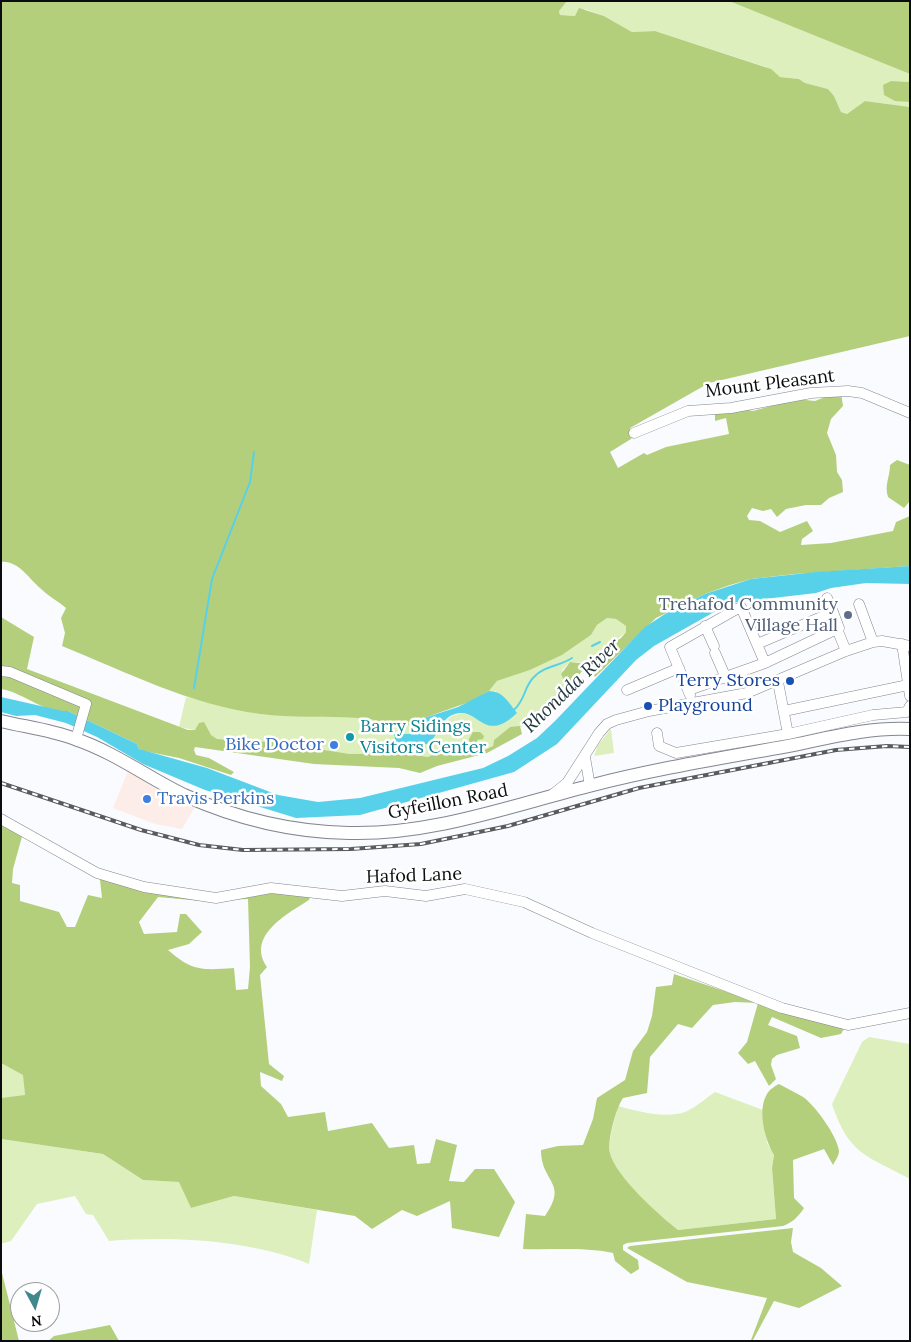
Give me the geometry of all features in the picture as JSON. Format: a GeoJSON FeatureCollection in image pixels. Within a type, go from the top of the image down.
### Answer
{"type":"FeatureCollection","features":[{"type":"Feature","properties":{"kind":"main road","name":"Gyfeillon Road"},"geometry":{"type":"LineString","coordinates":[[1,721],[77,735],[183,794],[207,804],[264,822],[301,829],[348,833],[401,831],[464,820],[590,786],[862,732],[910,729]]}},
{"type":"Feature","properties":{"kind":"street","name":"Mount Pleasant"},"geometry":{"type":"LineString","coordinates":[[634,433],[688,411],[731,408],[811,393],[848,391],[862,393],[910,413]]}},
{"type":"Feature","properties":{"kind":"street"},"geometry":{"type":"LineString","coordinates":[[827,598],[846,651]]}},
{"type":"Feature","properties":{"kind":"street"},"geometry":{"type":"LineString","coordinates":[[859,604],[873,642]]}},
{"type":"Feature","properties":{"kind":"street"},"geometry":{"type":"LineString","coordinates":[[692,704],[689,690],[670,647],[705,626],[742,607],[765,663]]}},
{"type":"Feature","properties":{"kind":"street"},"geometry":{"type":"LineString","coordinates":[[757,644],[833,612]]}},
{"type":"Feature","properties":{"kind":"street"},"geometry":{"type":"LineString","coordinates":[[705,626],[726,678]]}},
{"type":"Feature","properties":{"kind":"street"},"geometry":{"type":"LineString","coordinates":[[689,690],[765,663],[838,629]]}},
{"type":"Feature","properties":{"kind":"street"},"geometry":{"type":"LineString","coordinates":[[547,798],[567,783],[607,724],[626,717],[742,695],[778,682],[846,651],[873,642],[882,641],[906,645],[909,691],[784,711]]}},
{"type":"Feature","properties":{"kind":"street"},"geometry":{"type":"LineString","coordinates":[[627,690],[679,668]]}},
{"type":"Feature","properties":{"kind":"street"},"geometry":{"type":"LineString","coordinates":[[1,671],[10,672],[86,704],[77,735]]}},
{"type":"Feature","properties":{"kind":"street"},"geometry":{"type":"LineString","coordinates":[[778,682],[788,734]]}},
{"type":"Feature","properties":{"kind":"street"},"geometry":{"type":"LineString","coordinates":[[657,733],[659,746],[676,752],[788,734],[873,715],[908,710]]}},
{"type":"Feature","properties":{"kind":"street"},"geometry":{"type":"LineString","coordinates":[[585,758],[590,786]]}},
{"type":"Feature","properties":{"kind":"street","name":"Hafod Lane"},"geometry":{"type":"LineString","coordinates":[[1,819],[97,873],[144,886],[216,898],[271,888],[342,896],[385,892],[426,896],[465,890],[524,902],[592,933],[782,1008],[848,1026],[910,1012]]}},
{"type":"Feature","properties":{"kind":"shaded area","name":"Travis Perkins"},"geometry":{"type":"Polygon","coordinates":[[[128,771],[195,807],[182,829],[155,824],[113,808],[128,771]]]}},
{"type":"Feature","properties":{"kind":"green space"},"geometry":{"type":"Polygon","coordinates":[[[1,1],[567,1],[559,11],[560,15],[575,16],[579,8],[604,16],[632,32],[655,31],[771,69],[780,77],[799,79],[805,83],[828,89],[834,96],[841,112],[847,114],[865,101],[910,107],[910,336],[709,383],[630,428],[634,433],[631,439],[610,452],[618,468],[644,453],[647,455],[666,447],[729,434],[726,418],[715,421],[715,414],[751,404],[748,410],[753,411],[796,399],[815,401],[841,393],[843,406],[831,419],[827,433],[836,455],[837,472],[842,480],[843,492],[829,498],[821,505],[806,505],[786,509],[777,517],[771,509],[763,511],[752,508],[747,516],[749,520],[760,521],[780,532],[807,521],[813,531],[802,539],[801,545],[831,543],[893,531],[896,522],[910,516],[910,566],[795,574],[751,579],[730,585],[705,594],[656,618],[595,677],[594,675],[610,645],[621,638],[626,632],[626,626],[616,619],[607,618],[597,625],[591,635],[562,655],[530,670],[497,681],[489,691],[472,701],[413,722],[411,725],[359,718],[272,715],[234,710],[159,686],[62,646],[65,633],[61,618],[66,608],[43,591],[18,567],[7,562],[1,562],[1,1]]]}},
{"type":"Feature","properties":{"kind":"green space"},"geometry":{"type":"Polygon","coordinates":[[[567,1],[729,1],[910,74],[910,82],[890,81],[884,95],[910,102],[910,107],[865,101],[847,114],[841,112],[834,96],[828,89],[805,83],[799,79],[780,77],[766,67],[655,31],[632,32],[604,16],[585,9],[575,16],[560,15],[559,11],[567,1]]]}},
{"type":"Feature","properties":{"kind":"green space"},"geometry":{"type":"Polygon","coordinates":[[[729,1],[910,1],[910,74],[900,70],[729,1]]]}},
{"type":"Feature","properties":{"kind":"green space"},"geometry":{"type":"Polygon","coordinates":[[[891,81],[910,82],[910,102],[895,101],[884,95],[883,85],[891,81]]]}},
{"type":"Feature","properties":{"kind":"green space"},"geometry":{"type":"Polygon","coordinates":[[[897,460],[910,465],[910,501],[904,508],[888,497],[887,493],[890,465],[897,460]]]}},
{"type":"Feature","properties":{"kind":"green space"},"geometry":{"type":"Polygon","coordinates":[[[1,617],[34,637],[27,669],[188,730],[195,730],[199,723],[204,722],[211,735],[217,739],[273,742],[350,754],[401,753],[428,757],[439,752],[445,755],[471,754],[469,739],[473,732],[480,732],[484,736],[483,739],[477,740],[477,753],[493,746],[494,740],[510,727],[520,726],[522,734],[487,753],[437,766],[420,773],[399,768],[314,764],[195,747],[196,755],[209,758],[234,772],[231,775],[179,758],[144,751],[139,749],[137,744],[68,711],[51,710],[18,694],[1,689],[1,617]]]}},
{"type":"Feature","properties":{"kind":"green space"},"geometry":{"type":"Polygon","coordinates":[[[607,618],[616,619],[626,626],[626,632],[610,645],[596,671],[584,663],[570,662],[562,670],[566,684],[569,685],[543,713],[524,727],[510,727],[494,740],[493,746],[468,755],[435,755],[428,757],[401,753],[350,754],[273,742],[217,739],[198,727],[195,730],[179,727],[186,697],[260,714],[360,718],[411,725],[414,734],[404,736],[400,734],[404,746],[428,744],[444,723],[456,715],[463,714],[481,721],[496,691],[489,691],[497,681],[530,670],[562,655],[591,635],[597,625],[607,618]]]}},
{"type":"Feature","properties":{"kind":"green space"},"geometry":{"type":"Polygon","coordinates":[[[570,662],[587,664],[571,686],[566,684],[561,674],[570,662]]]}},
{"type":"Feature","properties":{"kind":"green space"},"geometry":{"type":"Polygon","coordinates":[[[611,729],[614,753],[594,756],[598,745],[611,729]]]}},
{"type":"Feature","properties":{"kind":"green space"},"geometry":{"type":"Polygon","coordinates":[[[1,821],[23,833],[13,869],[12,883],[20,885],[20,901],[59,912],[67,927],[75,927],[88,895],[102,898],[100,880],[96,875],[212,902],[158,897],[139,922],[144,934],[177,932],[180,914],[186,914],[202,932],[189,944],[168,950],[185,962],[199,968],[234,968],[236,990],[248,989],[250,967],[248,899],[223,900],[263,890],[311,894],[309,900],[290,912],[272,927],[265,936],[262,945],[262,956],[267,967],[260,975],[269,1064],[284,1076],[282,1081],[260,1072],[261,1086],[281,1104],[288,1117],[325,1112],[328,1131],[372,1123],[389,1148],[414,1145],[417,1164],[430,1163],[436,1139],[457,1145],[449,1181],[464,1182],[475,1169],[494,1169],[515,1202],[499,1237],[452,1228],[450,1201],[417,1216],[402,1210],[372,1229],[355,1216],[234,1196],[191,1208],[179,1182],[143,1180],[103,1154],[1,1139],[1,1098],[25,1095],[23,1075],[1,1063],[1,821]]]}},
{"type":"Feature","properties":{"kind":"green space"},"geometry":{"type":"Polygon","coordinates":[[[674,974],[745,998],[845,1027],[841,1034],[821,1038],[772,1017],[768,1025],[797,1036],[800,1048],[777,1055],[772,1059],[771,1065],[776,1079],[769,1086],[755,1061],[748,1064],[738,1053],[747,1042],[758,1003],[735,1002],[713,1005],[692,1028],[678,1024],[650,1057],[647,1093],[623,1098],[615,1117],[611,1133],[610,1153],[620,1173],[629,1184],[650,1206],[678,1230],[776,1219],[772,1168],[774,1155],[765,1133],[762,1116],[764,1101],[768,1093],[779,1084],[803,1097],[819,1113],[838,1145],[837,1158],[833,1165],[824,1149],[793,1160],[794,1198],[804,1208],[790,1223],[783,1226],[627,1243],[623,1245],[623,1250],[638,1260],[639,1269],[631,1274],[615,1261],[613,1253],[580,1249],[523,1249],[526,1214],[545,1216],[552,1205],[554,1196],[552,1183],[542,1161],[541,1150],[558,1146],[583,1145],[593,1119],[597,1098],[625,1080],[633,1051],[647,1032],[652,1016],[656,987],[672,985],[674,974]]]}},
{"type":"Feature","properties":{"kind":"green space"},"geometry":{"type":"Polygon","coordinates":[[[869,1037],[910,1044],[910,1179],[861,1152],[845,1134],[832,1104],[862,1042],[869,1037]]]}},
{"type":"Feature","properties":{"kind":"green space"},"geometry":{"type":"Polygon","coordinates":[[[1,1063],[24,1075],[25,1096],[1,1098],[1,1063]]]}},
{"type":"Feature","properties":{"kind":"green space"},"geometry":{"type":"Polygon","coordinates":[[[715,1092],[763,1110],[767,1143],[774,1155],[772,1168],[776,1219],[678,1230],[638,1194],[619,1172],[613,1161],[610,1152],[610,1141],[618,1106],[651,1114],[677,1114],[693,1108],[715,1092]]]}},
{"type":"Feature","properties":{"kind":"green space"},"geometry":{"type":"Polygon","coordinates":[[[1,1139],[103,1154],[143,1180],[180,1182],[191,1208],[234,1196],[317,1210],[309,1264],[262,1250],[210,1242],[159,1239],[109,1241],[93,1215],[86,1214],[75,1196],[37,1204],[11,1241],[1,1244],[1,1139]]]}},
{"type":"Feature","properties":{"kind":"green space"},"geometry":{"type":"Polygon","coordinates":[[[793,1228],[791,1242],[793,1252],[821,1268],[842,1286],[799,1308],[774,1301],[753,1340],[751,1340],[767,1298],[687,1282],[627,1248],[630,1246],[793,1228]]]}},
{"type":"Feature","properties":{"kind":"green space"},"geometry":{"type":"Polygon","coordinates":[[[1,1269],[10,1305],[10,1332],[17,1332],[19,1341],[1,1341],[1,1269]]]}},
{"type":"Feature","properties":{"kind":"green space"},"geometry":{"type":"Polygon","coordinates":[[[110,1325],[119,1341],[48,1341],[54,1336],[110,1325]]]}},
{"type":"Feature","properties":{"kind":"water"},"geometry":{"type":"Polygon","coordinates":[[[910,566],[910,584],[866,583],[831,588],[816,593],[730,603],[654,646],[636,660],[557,744],[514,772],[360,815],[296,818],[205,790],[143,764],[97,737],[66,723],[35,715],[16,716],[1,712],[1,697],[68,711],[137,744],[139,749],[207,768],[278,795],[318,802],[360,798],[483,768],[508,756],[537,738],[645,627],[665,614],[705,594],[751,579],[816,572],[910,566]]]}},
{"type":"Feature","properties":{"kind":"water"},"geometry":{"type":"Polygon","coordinates":[[[489,691],[502,695],[517,713],[496,726],[488,725],[467,714],[459,713],[447,719],[428,744],[404,746],[396,743],[394,734],[414,734],[412,722],[458,707],[489,691]]]}},
{"type":"Feature","properties":{"kind":"waterway"},"geometry":{"type":"LineString","coordinates":[[194,688],[212,579],[250,482],[254,452]]}},
{"type":"Feature","properties":{"kind":"waterway","name":"Rhondda River"},"geometry":{"type":"LineString","coordinates":[[592,646],[600,642]]}},
{"type":"Feature","properties":{"kind":"waterway","name":"Rhondda River"},"geometry":{"type":"LineString","coordinates":[[514,710],[521,701],[528,684],[538,673],[572,658]]}},
{"type":"Feature","properties":{"kind":"railway"},"geometry":{"type":"LineString","coordinates":[[1,783],[141,830],[199,845],[243,850],[351,849],[421,844],[508,826],[639,788],[836,750],[887,746],[910,747]]}},
{"type":"Feature","properties":{"kind":"place","name":"Trehafod Community Village Hall"},"geometry":{"type":"Point","coordinates":[848,615]}},
{"type":"Feature","properties":{"kind":"place","name":"Terry Stores"},"geometry":{"type":"Point","coordinates":[790,681]}},
{"type":"Feature","properties":{"kind":"place","name":"Playground"},"geometry":{"type":"Point","coordinates":[648,706]}},
{"type":"Feature","properties":{"kind":"place","name":"Barry Sidings Visitors Center"},"geometry":{"type":"Point","coordinates":[350,737]}},
{"type":"Feature","properties":{"kind":"place","name":"Bike Doctor"},"geometry":{"type":"Point","coordinates":[334,745]}},
{"type":"Feature","properties":{"kind":"place","name":"Travis Perkins"},"geometry":{"type":"Point","coordinates":[147,799]}}]}
